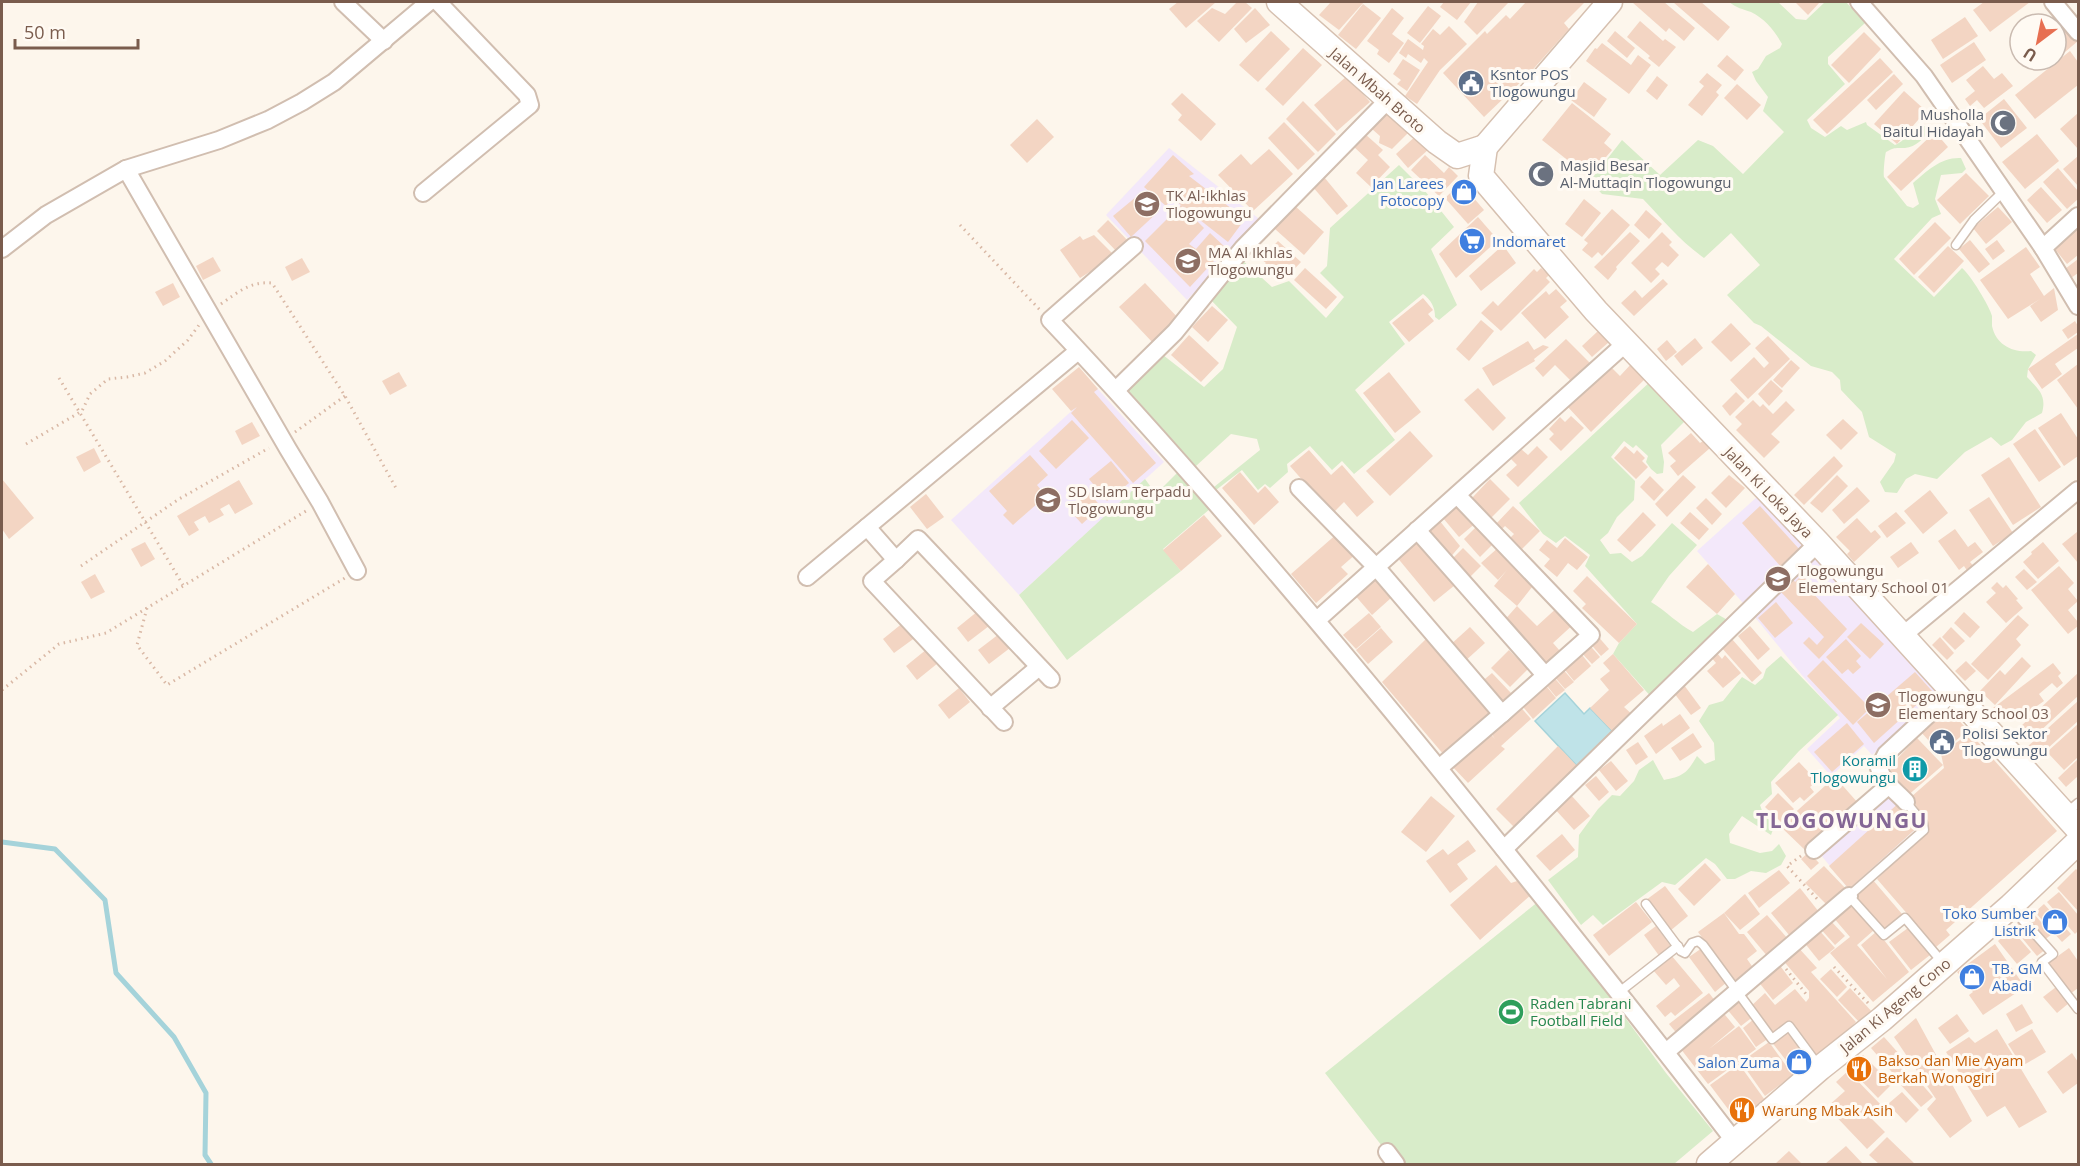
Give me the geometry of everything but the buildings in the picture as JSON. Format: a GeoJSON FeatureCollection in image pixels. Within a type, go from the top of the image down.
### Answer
{"type":"FeatureCollection","features":[{"type":"Feature","properties":{"kind":"main road","name":"Jalan Mbah Broto"},"geometry":{"type":"LineString","coordinates":[[1279,2],[1388,100],[1480,176]]}},
{"type":"Feature","properties":{"kind":"main road"},"geometry":{"type":"LineString","coordinates":[[1480,176],[1485,147],[1610,2]]}},
{"type":"Feature","properties":{"kind":"main road"},"geometry":{"type":"LineString","coordinates":[[1457,156],[1485,147]]}},
{"type":"Feature","properties":{"kind":"main road","name":"Jalan Ki Loka Jaya"},"geometry":{"type":"LineString","coordinates":[[1480,176],[1626,343],[1818,543],[1953,692],[2074,815]]}},
{"type":"Feature","properties":{"kind":"main road","name":"Jalan Ki Ageng Cono"},"geometry":{"type":"LineString","coordinates":[[1709,1164],[1820,1068],[1882,1019],[2011,906],[2079,842]]}},
{"type":"Feature","properties":{"kind":"street"},"geometry":{"type":"LineString","coordinates":[[343,2],[384,41]]}},
{"type":"Feature","properties":{"kind":"street"},"geometry":{"type":"LineString","coordinates":[[2,249],[46,215],[126,169],[219,140],[267,120],[334,82],[429,2]]}},
{"type":"Feature","properties":{"kind":"street"},"geometry":{"type":"LineString","coordinates":[[423,193],[530,105],[527,94],[438,2]]}},
{"type":"Feature","properties":{"kind":"street"},"geometry":{"type":"LineString","coordinates":[[1859,2],[1924,76],[2002,192],[2043,248],[2079,306]]}},
{"type":"Feature","properties":{"kind":"street"},"geometry":{"type":"LineString","coordinates":[[2053,2],[2079,32]]}},
{"type":"Feature","properties":{"kind":"street"},"geometry":{"type":"LineString","coordinates":[[1116,390],[1175,332],[1243,248],[1388,100]]}},
{"type":"Feature","properties":{"kind":"street"},"geometry":{"type":"LineString","coordinates":[[126,169],[320,502],[357,571]]}},
{"type":"Feature","properties":{"kind":"street"},"geometry":{"type":"LineString","coordinates":[[2043,248],[2079,216]]}},
{"type":"Feature","properties":{"kind":"street"},"geometry":{"type":"LineString","coordinates":[[1134,246],[1050,320],[1116,390],[1317,620],[1439,768],[1735,1142]]}},
{"type":"Feature","properties":{"kind":"street"},"geometry":{"type":"LineString","coordinates":[[1317,620],[1626,343]]}},
{"type":"Feature","properties":{"kind":"street"},"geometry":{"type":"LineString","coordinates":[[807,577],[1078,351]]}},
{"type":"Feature","properties":{"kind":"street"},"geometry":{"type":"LineString","coordinates":[[1299,488],[1377,568],[1502,714]]}},
{"type":"Feature","properties":{"kind":"street"},"geometry":{"type":"LineString","coordinates":[[1902,636],[2079,490]]}},
{"type":"Feature","properties":{"kind":"street"},"geometry":{"type":"LineString","coordinates":[[1439,768],[1591,635],[1457,495]]}},
{"type":"Feature","properties":{"kind":"street"},"geometry":{"type":"LineString","coordinates":[[867,527],[896,560]]}},
{"type":"Feature","properties":{"kind":"street"},"geometry":{"type":"LineString","coordinates":[[1417,530],[1545,675]]}},
{"type":"Feature","properties":{"kind":"street"},"geometry":{"type":"LineString","coordinates":[[1004,722],[872,581],[918,539],[1051,679]]}},
{"type":"Feature","properties":{"kind":"street"},"geometry":{"type":"LineString","coordinates":[[1503,849],[1818,543]]}},
{"type":"Feature","properties":{"kind":"street"},"geometry":{"type":"LineString","coordinates":[[990,708],[1040,667]]}},
{"type":"Feature","properties":{"kind":"street"},"geometry":{"type":"LineString","coordinates":[[1906,802],[1888,786],[1879,768],[1886,754],[1953,692]]}},
{"type":"Feature","properties":{"kind":"street"},"geometry":{"type":"LineString","coordinates":[[1814,850],[1888,786]]}},
{"type":"Feature","properties":{"kind":"street"},"geometry":{"type":"LineString","coordinates":[[1666,1052],[1849,896]]}},
{"type":"Feature","properties":{"kind":"lane"},"geometry":{"type":"LineString","coordinates":[[1956,245],[1974,220],[2002,192]]}},
{"type":"Feature","properties":{"kind":"lane"},"geometry":{"type":"LineString","coordinates":[[1906,802],[1923,823],[1924,830],[1849,896],[1884,936],[1905,918],[1944,964]]}},
{"type":"Feature","properties":{"kind":"lane"},"geometry":{"type":"LineString","coordinates":[[1646,904],[1685,953],[1692,943],[1698,941],[1703,945],[1772,1039],[1789,1026],[1820,1068]]}},
{"type":"Feature","properties":{"kind":"lane"},"geometry":{"type":"LineString","coordinates":[[2011,906],[2053,954],[2042,962],[2079,1009]]}},
{"type":"Feature","properties":{"kind":"lane"},"geometry":{"type":"LineString","coordinates":[[1618,993],[1678,946]]}},
{"type":"Feature","properties":{"kind":"path"},"geometry":{"type":"LineString","coordinates":[[960,225],[1050,320]]}},
{"type":"Feature","properties":{"kind":"path"},"geometry":{"type":"LineString","coordinates":[[58,378],[184,585]]}},
{"type":"Feature","properties":{"kind":"path"},"geometry":{"type":"LineString","coordinates":[[81,566],[179,499],[283,441],[345,396]]}},
{"type":"Feature","properties":{"kind":"path"},"geometry":{"type":"LineString","coordinates":[[2,690],[59,644],[106,633],[320,502]]}},
{"type":"Feature","properties":{"kind":"path"},"geometry":{"type":"LineString","coordinates":[[147,608],[136,645],[167,685],[357,571]]}},
{"type":"Feature","properties":{"kind":"path"},"geometry":{"type":"LineString","coordinates":[[1814,850],[1809,850],[1788,866],[1829,912]]}},
{"type":"Feature","properties":{"kind":"path"},"geometry":{"type":"LineString","coordinates":[[1777,959],[1806,994]]}},
{"type":"Feature","properties":{"kind":"path"},"geometry":{"type":"LineString","coordinates":[[1834,967],[1882,1019]]}},
{"type":"Feature","properties":{"kind":"shaded area","name":"MA Al Ikhlas Tlogowungu"},"geometry":{"type":"Polygon","coordinates":[[[1169,148],[1263,222],[1187,300],[1106,215],[1169,148]]]}},
{"type":"Feature","properties":{"kind":"shaded area","name":"SD Islam Terpadu Tlogowungu"},"geometry":{"type":"Polygon","coordinates":[[[1097,388],[1164,462],[1019,595],[951,520],[1097,388]]]}},
{"type":"Feature","properties":{"kind":"shaded area"},"geometry":{"type":"Polygon","coordinates":[[[1758,496],[1940,695],[1872,755],[1864,746],[1831,776],[1807,749],[1840,718],[1697,551],[1758,496]]]}},
{"type":"Feature","properties":{"kind":"shaded area"},"geometry":{"type":"Polygon","coordinates":[[[1892,790],[1921,824],[1849,889],[1820,854],[1892,790]]]}},
{"type":"Feature","properties":{"kind":"green space"},"geometry":{"type":"Polygon","coordinates":[[[1729,2],[1778,2],[1796,19],[1806,20],[1825,2],[1846,2],[1865,23],[1828,57],[1828,64],[1845,84],[1807,120],[1811,128],[1825,137],[1841,126],[1847,130],[1866,122],[1895,145],[1917,128],[1926,126],[1930,130],[1916,144],[1886,152],[1884,177],[1907,206],[1913,208],[1919,204],[1913,183],[1941,162],[1961,158],[1966,169],[1962,173],[1941,175],[1935,199],[1941,214],[1932,218],[1894,259],[1934,297],[1962,268],[1988,306],[1994,333],[2001,343],[2018,351],[2031,351],[2036,355],[2028,369],[2027,377],[2042,397],[2042,413],[2026,422],[2012,440],[2001,446],[1991,437],[1965,452],[1937,479],[1915,474],[1906,479],[1897,493],[1885,492],[1880,482],[1894,462],[1896,454],[1869,437],[1862,412],[1841,390],[1840,380],[1832,372],[1811,366],[1761,326],[1754,323],[1727,295],[1760,265],[1731,233],[1704,258],[1679,237],[1643,199],[1602,194],[1590,181],[1622,140],[1660,175],[1698,140],[1713,146],[1743,174],[1784,132],[1763,111],[1768,97],[1752,72],[1758,69],[1766,56],[1780,48],[1782,44],[1761,18],[1729,2]]]}},
{"type":"Feature","properties":{"kind":"green space"},"geometry":{"type":"Polygon","coordinates":[[[1399,165],[1425,191],[1454,227],[1431,249],[1457,305],[1439,320],[1435,317],[1432,304],[1423,294],[1389,322],[1405,344],[1355,390],[1395,440],[1354,474],[1342,461],[1332,470],[1310,446],[1287,464],[1288,472],[1270,488],[1265,484],[1258,490],[1242,470],[1216,490],[1214,487],[1260,450],[1257,439],[1231,434],[1196,466],[1126,388],[1163,355],[1204,387],[1223,369],[1237,327],[1209,298],[1241,259],[1272,287],[1289,281],[1326,318],[1344,297],[1320,273],[1327,266],[1330,228],[1399,165]]]}},
{"type":"Feature","properties":{"kind":"green space"},"geometry":{"type":"Polygon","coordinates":[[[1652,380],[1687,419],[1661,445],[1663,473],[1657,474],[1646,462],[1648,456],[1636,445],[1633,448],[1624,441],[1611,457],[1635,481],[1634,500],[1617,517],[1608,533],[1600,540],[1610,554],[1621,553],[1632,562],[1642,556],[1672,523],[1697,545],[1669,576],[1651,602],[1693,632],[1717,614],[1731,622],[1653,699],[1613,654],[1619,643],[1637,624],[1585,566],[1590,555],[1565,536],[1556,543],[1543,534],[1519,503],[1652,380]]]}},
{"type":"Feature","properties":{"kind":"green space"},"geometry":{"type":"Polygon","coordinates":[[[1177,473],[1211,508],[1163,549],[1181,571],[1067,660],[1019,595],[1145,479],[1156,494],[1177,473]]]}},
{"type":"Feature","properties":{"kind":"green space"},"geometry":{"type":"Polygon","coordinates":[[[1781,656],[1838,715],[1799,751],[1771,782],[1772,794],[1760,805],[1764,816],[1775,824],[1771,835],[1742,816],[1729,834],[1730,843],[1760,853],[1772,851],[1779,844],[1786,856],[1781,865],[1766,873],[1751,871],[1735,879],[1727,879],[1715,864],[1706,858],[1675,885],[1662,882],[1603,925],[1593,915],[1581,925],[1548,880],[1578,857],[1579,835],[1598,809],[1612,795],[1620,796],[1634,781],[1639,770],[1653,760],[1664,780],[1684,773],[1697,756],[1705,764],[1715,760],[1714,743],[1699,721],[1709,705],[1723,701],[1742,677],[1755,685],[1763,678],[1766,669],[1781,656]]]}},
{"type":"Feature","properties":{"kind":"green space","name":"Raden Tabrani Football Field"},"geometry":{"type":"Polygon","coordinates":[[[1539,901],[1666,1073],[1713,1131],[1674,1164],[1396,1164],[1325,1073],[1539,901]]]}},
{"type":"Feature","properties":{"kind":"water"},"geometry":{"type":"Polygon","coordinates":[[[1565,693],[1584,714],[1590,708],[1616,735],[1579,768],[1535,721],[1565,693]]]}},
{"type":"Feature","properties":{"kind":"waterway"},"geometry":{"type":"LineString","coordinates":[[2,842],[55,849],[105,900],[116,973],[174,1037],[206,1093],[205,1155],[211,1164]]}},
{"type":"Feature","properties":{"kind":"place","name":"Ksntor POS Tlogowungu"},"geometry":{"type":"Point","coordinates":[1471,83]}},
{"type":"Feature","properties":{"kind":"place","name":"Musholla Baitul Hidayah"},"geometry":{"type":"Point","coordinates":[2003,123]}},
{"type":"Feature","properties":{"kind":"place","name":"Masjid Besar Al-Muttaqin Tlogowungu"},"geometry":{"type":"Point","coordinates":[1541,174]}},
{"type":"Feature","properties":{"kind":"place","name":"Jan Larees Fotocopy"},"geometry":{"type":"Point","coordinates":[1464,192]}},
{"type":"Feature","properties":{"kind":"place","name":"TK Al-Ikhlas Tlogowungu"},"geometry":{"type":"Point","coordinates":[1147,204]}},
{"type":"Feature","properties":{"kind":"place","name":"Indomaret"},"geometry":{"type":"Point","coordinates":[1472,241]}},
{"type":"Feature","properties":{"kind":"place","name":"MA Al Ikhlas Tlogowungu"},"geometry":{"type":"Point","coordinates":[1188,261]}},
{"type":"Feature","properties":{"kind":"place","name":"SD Islam Terpadu Tlogowungu"},"geometry":{"type":"Point","coordinates":[1048,500]}},
{"type":"Feature","properties":{"kind":"place","name":"Tlogowungu Elementary School 01"},"geometry":{"type":"Point","coordinates":[1778,579]}},
{"type":"Feature","properties":{"kind":"place","name":"Tlogowungu Elementary School 03"},"geometry":{"type":"Point","coordinates":[1878,705]}},
{"type":"Feature","properties":{"kind":"place","name":"Polisi Sektor Tlogowungu"},"geometry":{"type":"Point","coordinates":[1942,742]}},
{"type":"Feature","properties":{"kind":"place","name":"Koramil Tlogowungu"},"geometry":{"type":"Point","coordinates":[1915,769]}},
{"type":"Feature","properties":{"kind":"place","name":"Toko Sumber Listrik"},"geometry":{"type":"Point","coordinates":[2055,922]}},
{"type":"Feature","properties":{"kind":"place","name":"TB. GM Abadi"},"geometry":{"type":"Point","coordinates":[1972,977]}},
{"type":"Feature","properties":{"kind":"place","name":"Raden Tabrani Football Field"},"geometry":{"type":"Point","coordinates":[1511,1012]}},
{"type":"Feature","properties":{"kind":"place","name":"Salon Zuma"},"geometry":{"type":"Point","coordinates":[1799,1062]}},
{"type":"Feature","properties":{"kind":"place","name":"Bakso dan Mie Ayam Berkah Wonogiri"},"geometry":{"type":"Point","coordinates":[1859,1069]}},
{"type":"Feature","properties":{"kind":"place","name":"Warung Mbak Asih"},"geometry":{"type":"Point","coordinates":[1742,1110]}},
{"type":"Feature","properties":{"kind":"district","name":"TLOGOWUNGU"},"geometry":{"type":"Point","coordinates":[1842,820]}}]}
